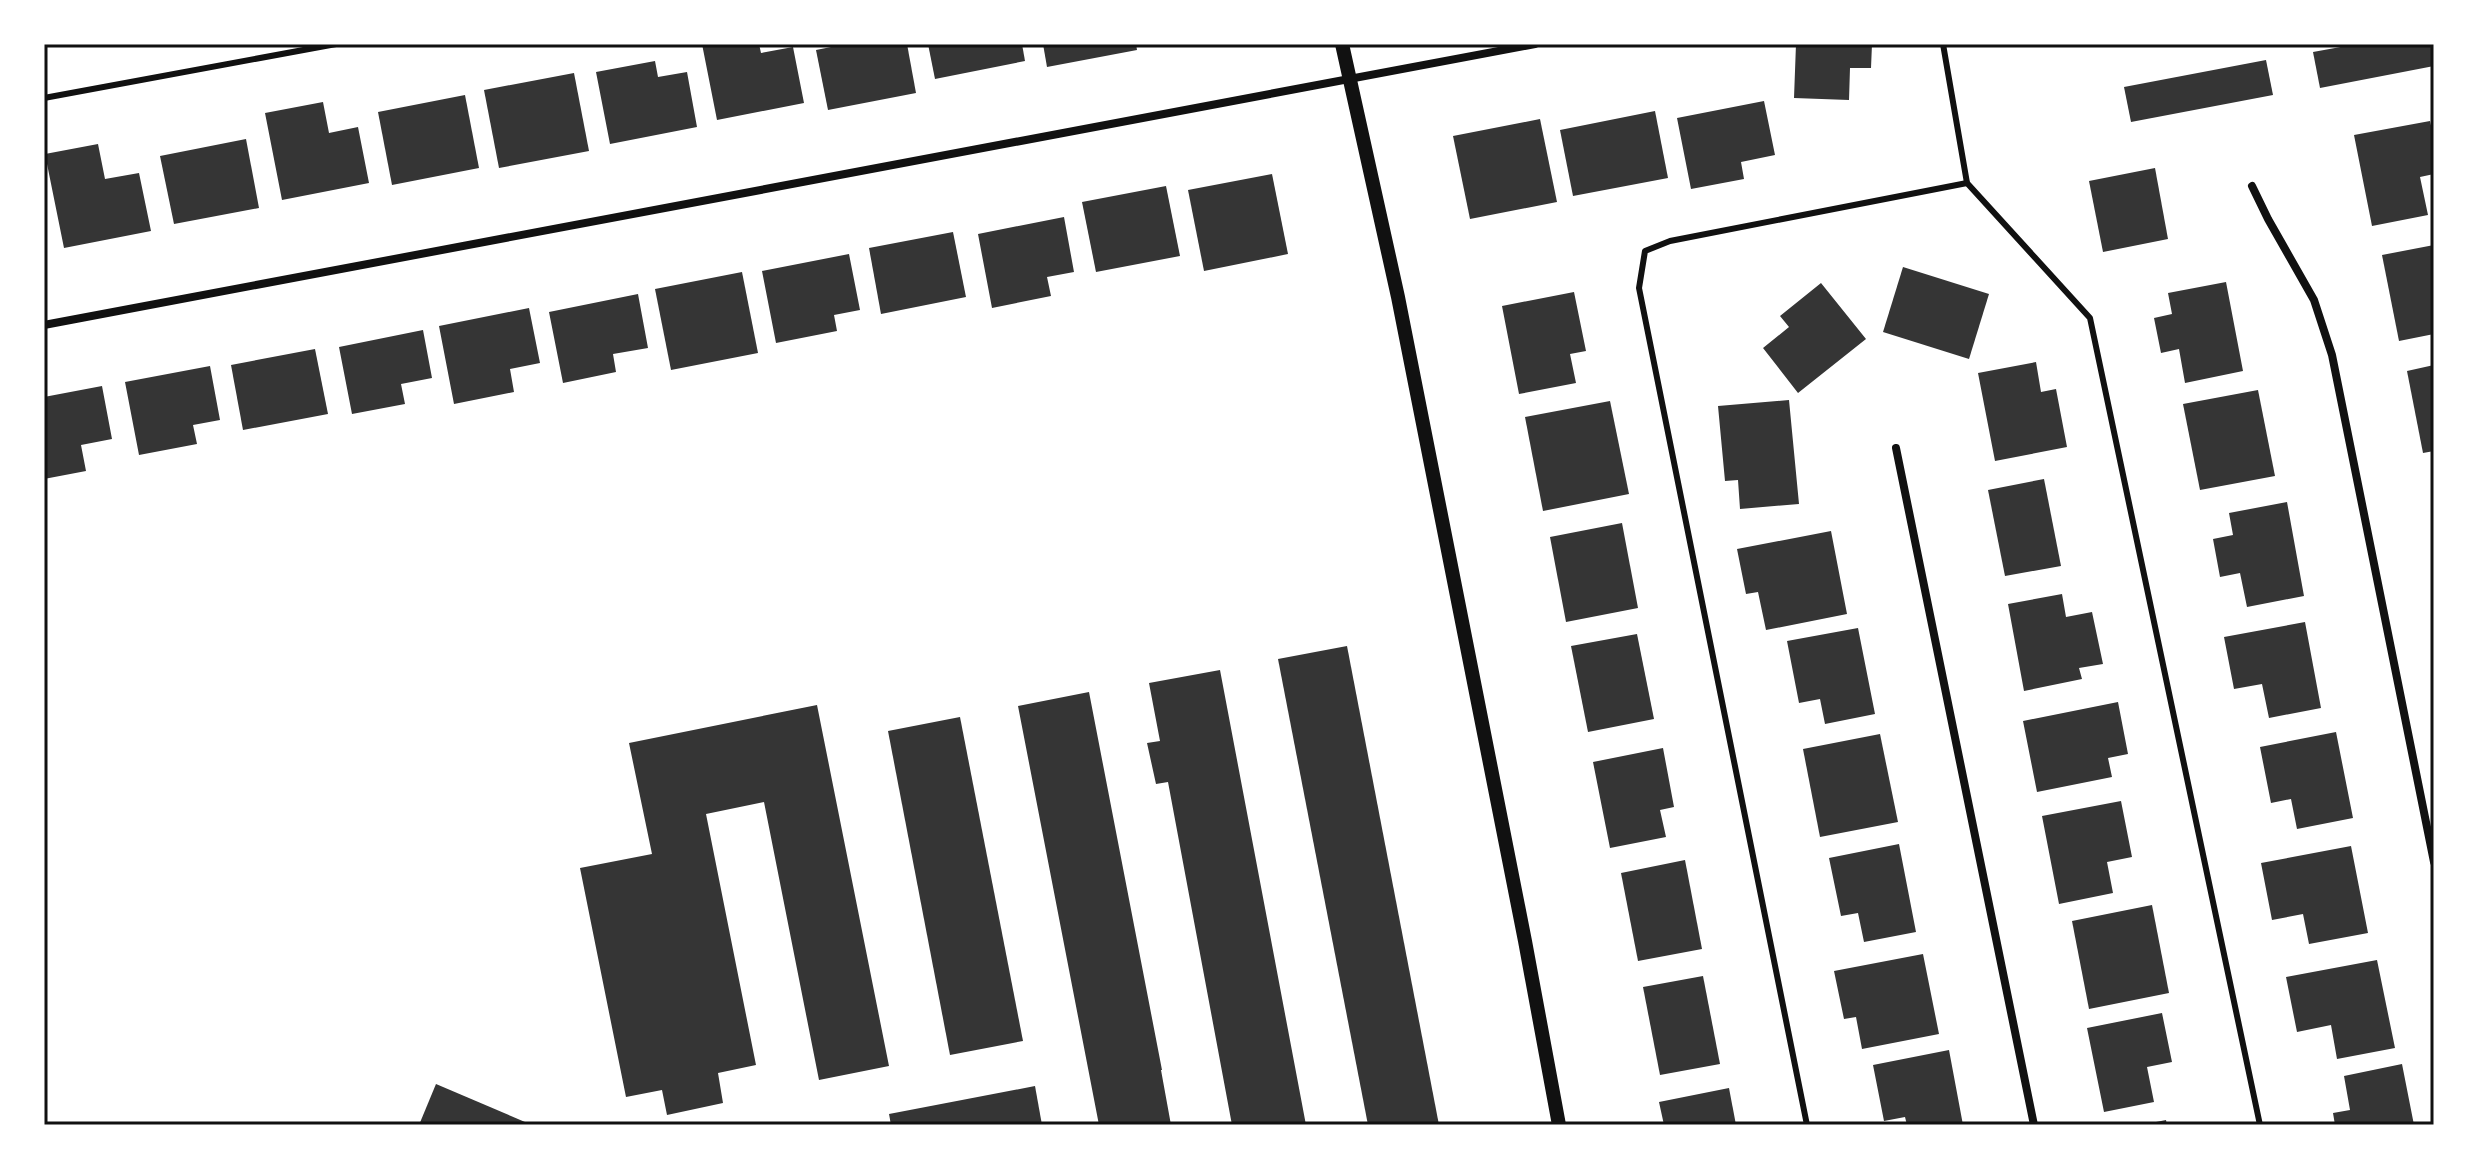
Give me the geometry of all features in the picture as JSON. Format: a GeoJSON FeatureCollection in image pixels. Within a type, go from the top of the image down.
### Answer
{"type":"FeatureCollection","features":[{"type":"Feature","properties":{"kind":"street"},"geometry":{"type":"LineString","coordinates":[[1342,44],[1398,297],[1559,1125]]}},
{"type":"Feature","properties":{"kind":"street"},"geometry":{"type":"LineString","coordinates":[[44,325],[1535,44]]}},
{"type":"Feature","properties":{"kind":"street"},"geometry":{"type":"LineString","coordinates":[[2252,186],[2314,300],[2332,355],[2434,862]]}},
{"type":"Feature","properties":{"kind":"street"},"geometry":{"type":"LineString","coordinates":[[1896,448],[2034,1125]]}},
{"type":"Feature","properties":{"kind":"lane"},"geometry":{"type":"LineString","coordinates":[[44,98],[336,44]]}},
{"type":"Feature","properties":{"kind":"lane"},"geometry":{"type":"LineString","coordinates":[[1943,44],[1967,183],[2090,318],[2260,1125]]}},
{"type":"Feature","properties":{"kind":"lane"},"geometry":{"type":"LineString","coordinates":[[1807,1125],[1639,288],[1645,251],[1670,241],[1967,183]]}},
{"type":"Feature","properties":{"kind":"building"},"geometry":{"type":"Polygon","coordinates":[[[702,44],[759,44],[761,53],[793,47],[804,103],[717,120],[702,44]]]}},
{"type":"Feature","properties":{"kind":"building"},"geometry":{"type":"Polygon","coordinates":[[[846,44],[907,44],[916,93],[828,110],[816,50],[846,44]]]}},
{"type":"Feature","properties":{"kind":"building"},"geometry":{"type":"Polygon","coordinates":[[[928,44],[1022,44],[1025,61],[935,79],[928,44]]]}},
{"type":"Feature","properties":{"kind":"building"},"geometry":{"type":"Polygon","coordinates":[[[1043,44],[1136,44],[1137,50],[1047,67],[1043,44]]]}},
{"type":"Feature","properties":{"kind":"building"},"geometry":{"type":"Polygon","coordinates":[[[1796,44],[1872,44],[1871,68],[1850,68],[1849,100],[1794,98],[1796,44]]]}},
{"type":"Feature","properties":{"kind":"building"},"geometry":{"type":"Polygon","coordinates":[[[2357,44],[2434,44],[2434,66],[2320,88],[2313,52],[2357,44]]]}},
{"type":"Feature","properties":{"kind":"building"},"geometry":{"type":"Polygon","coordinates":[[[2266,60],[2273,95],[2131,122],[2124,87],[2266,60]]]}},
{"type":"Feature","properties":{"kind":"building"},"geometry":{"type":"Polygon","coordinates":[[[655,61],[658,77],[687,72],[697,127],[610,144],[596,72],[655,61]]]}},
{"type":"Feature","properties":{"kind":"building"},"geometry":{"type":"Polygon","coordinates":[[[574,73],[589,151],[499,168],[484,90],[574,73]]]}},
{"type":"Feature","properties":{"kind":"building"},"geometry":{"type":"Polygon","coordinates":[[[465,95],[479,168],[392,185],[378,112],[465,95]]]}},
{"type":"Feature","properties":{"kind":"building"},"geometry":{"type":"Polygon","coordinates":[[[1764,101],[1775,155],[1741,162],[1744,179],[1691,189],[1677,118],[1764,101]]]}},
{"type":"Feature","properties":{"kind":"building"},"geometry":{"type":"Polygon","coordinates":[[[323,102],[329,133],[358,127],[369,183],[282,200],[265,113],[323,102]]]}},
{"type":"Feature","properties":{"kind":"building"},"geometry":{"type":"Polygon","coordinates":[[[1655,111],[1668,178],[1573,196],[1560,130],[1655,111]]]}},
{"type":"Feature","properties":{"kind":"building"},"geometry":{"type":"Polygon","coordinates":[[[1540,119],[1557,202],[1470,219],[1453,136],[1540,119]]]}},
{"type":"Feature","properties":{"kind":"building"},"geometry":{"type":"Polygon","coordinates":[[[2430,121],[2434,139],[2434,174],[2420,177],[2428,215],[2372,226],[2354,135],[2430,121]]]}},
{"type":"Feature","properties":{"kind":"building"},"geometry":{"type":"Polygon","coordinates":[[[246,139],[259,208],[174,224],[160,156],[246,139]]]}},
{"type":"Feature","properties":{"kind":"building"},"geometry":{"type":"Polygon","coordinates":[[[98,144],[105,179],[139,173],[151,231],[64,248],[45,154],[98,144]]]}},
{"type":"Feature","properties":{"kind":"building"},"geometry":{"type":"Polygon","coordinates":[[[2155,168],[2168,239],[2103,252],[2089,181],[2155,168]]]}},
{"type":"Feature","properties":{"kind":"building"},"geometry":{"type":"Polygon","coordinates":[[[1272,174],[1288,254],[1204,271],[1188,190],[1272,174]]]}},
{"type":"Feature","properties":{"kind":"building"},"geometry":{"type":"Polygon","coordinates":[[[1166,186],[1180,256],[1096,272],[1082,202],[1166,186]]]}},
{"type":"Feature","properties":{"kind":"building"},"geometry":{"type":"Polygon","coordinates":[[[1064,217],[1074,272],[1047,277],[1051,296],[992,308],[978,234],[1064,217]]]}},
{"type":"Feature","properties":{"kind":"building"},"geometry":{"type":"Polygon","coordinates":[[[953,232],[966,297],[881,314],[869,248],[953,232]]]}},
{"type":"Feature","properties":{"kind":"building"},"geometry":{"type":"Polygon","coordinates":[[[2434,245],[2434,334],[2399,341],[2382,255],[2434,245]]]}},
{"type":"Feature","properties":{"kind":"building"},"geometry":{"type":"Polygon","coordinates":[[[849,254],[860,310],[834,315],[837,331],[776,343],[762,271],[849,254]]]}},
{"type":"Feature","properties":{"kind":"building"},"geometry":{"type":"Polygon","coordinates":[[[1903,267],[1989,294],[1969,359],[1883,332],[1903,267]]]}},
{"type":"Feature","properties":{"kind":"building"},"geometry":{"type":"Polygon","coordinates":[[[742,272],[758,353],[671,370],[655,289],[742,272]]]}},
{"type":"Feature","properties":{"kind":"building"},"geometry":{"type":"Polygon","coordinates":[[[2226,282],[2243,371],[2185,383],[2179,349],[2161,353],[2154,318],[2172,314],[2168,293],[2226,282]]]}},
{"type":"Feature","properties":{"kind":"building"},"geometry":{"type":"Polygon","coordinates":[[[1821,283],[1866,339],[1798,393],[1763,348],[1789,327],[1780,316],[1821,283]]]}},
{"type":"Feature","properties":{"kind":"building"},"geometry":{"type":"Polygon","coordinates":[[[1574,292],[1586,351],[1570,354],[1576,383],[1519,394],[1502,306],[1574,292]]]}},
{"type":"Feature","properties":{"kind":"building"},"geometry":{"type":"Polygon","coordinates":[[[638,294],[648,348],[613,354],[616,372],[563,383],[549,312],[638,294]]]}},
{"type":"Feature","properties":{"kind":"building"},"geometry":{"type":"Polygon","coordinates":[[[529,308],[540,363],[510,369],[514,392],[454,404],[439,326],[529,308]]]}},
{"type":"Feature","properties":{"kind":"building"},"geometry":{"type":"Polygon","coordinates":[[[423,330],[432,378],[401,384],[405,404],[352,414],[339,347],[423,330]]]}},
{"type":"Feature","properties":{"kind":"building"},"geometry":{"type":"Polygon","coordinates":[[[315,349],[328,414],[243,430],[231,365],[315,349]]]}},
{"type":"Feature","properties":{"kind":"building"},"geometry":{"type":"Polygon","coordinates":[[[2036,362],[2041,392],[2056,389],[2067,447],[1995,461],[1978,373],[2036,362]]]}},
{"type":"Feature","properties":{"kind":"building"},"geometry":{"type":"Polygon","coordinates":[[[2434,365],[2434,451],[2423,453],[2407,371],[2434,365]]]}},
{"type":"Feature","properties":{"kind":"building"},"geometry":{"type":"Polygon","coordinates":[[[210,366],[220,420],[193,425],[197,444],[139,455],[125,382],[210,366]]]}},
{"type":"Feature","properties":{"kind":"building"},"geometry":{"type":"Polygon","coordinates":[[[102,386],[112,439],[81,445],[86,471],[44,479],[44,397],[102,386]]]}},
{"type":"Feature","properties":{"kind":"building"},"geometry":{"type":"Polygon","coordinates":[[[2258,390],[2275,476],[2200,490],[2183,404],[2258,390]]]}},
{"type":"Feature","properties":{"kind":"building"},"geometry":{"type":"Polygon","coordinates":[[[1789,400],[1799,504],[1740,509],[1738,480],[1725,481],[1718,406],[1789,400]]]}},
{"type":"Feature","properties":{"kind":"building"},"geometry":{"type":"Polygon","coordinates":[[[1610,401],[1629,494],[1543,511],[1525,417],[1610,401]]]}},
{"type":"Feature","properties":{"kind":"building"},"geometry":{"type":"Polygon","coordinates":[[[2044,479],[2061,566],[2005,576],[1988,490],[2044,479]]]}},
{"type":"Feature","properties":{"kind":"building"},"geometry":{"type":"Polygon","coordinates":[[[2287,502],[2304,596],[2247,607],[2240,573],[2220,577],[2213,539],[2233,535],[2229,513],[2287,502]]]}},
{"type":"Feature","properties":{"kind":"building"},"geometry":{"type":"Polygon","coordinates":[[[1622,523],[1638,608],[1566,622],[1550,537],[1622,523]]]}},
{"type":"Feature","properties":{"kind":"building"},"geometry":{"type":"Polygon","coordinates":[[[1831,531],[1847,614],[1766,630],[1758,592],[1746,594],[1737,549],[1831,531]]]}},
{"type":"Feature","properties":{"kind":"building"},"geometry":{"type":"Polygon","coordinates":[[[2062,594],[2066,617],[2092,612],[2103,664],[2079,668],[2082,679],[2024,691],[2008,604],[2062,594]]]}},
{"type":"Feature","properties":{"kind":"building"},"geometry":{"type":"Polygon","coordinates":[[[2305,622],[2321,708],[2269,718],[2262,684],[2234,689],[2224,637],[2305,622]]]}},
{"type":"Feature","properties":{"kind":"building"},"geometry":{"type":"Polygon","coordinates":[[[1858,628],[1875,714],[1825,724],[1820,699],[1799,703],[1787,641],[1858,628]]]}},
{"type":"Feature","properties":{"kind":"building"},"geometry":{"type":"Polygon","coordinates":[[[1637,634],[1654,719],[1588,732],[1571,646],[1637,634]]]}},
{"type":"Feature","properties":{"kind":"building"},"geometry":{"type":"Polygon","coordinates":[[[1347,646],[1439,1125],[1368,1125],[1278,659],[1347,646]]]}},
{"type":"Feature","properties":{"kind":"building"},"geometry":{"type":"Polygon","coordinates":[[[1220,670],[1306,1125],[1232,1125],[1168,782],[1156,784],[1147,743],[1160,741],[1149,683],[1220,670]]]}},
{"type":"Feature","properties":{"kind":"building"},"geometry":{"type":"Polygon","coordinates":[[[1089,692],[1171,1125],[1099,1125],[1018,706],[1089,692]]]}},
{"type":"Feature","properties":{"kind":"building"},"geometry":{"type":"Polygon","coordinates":[[[2118,702],[2128,754],[2108,758],[2112,777],[2037,792],[2023,721],[2118,702]]]}},
{"type":"Feature","properties":{"kind":"building"},"geometry":{"type":"Polygon","coordinates":[[[817,705],[889,1066],[819,1080],[764,802],[706,814],[756,1065],[718,1073],[723,1103],[667,1115],[662,1090],[626,1097],[580,868],[652,854],[629,743],[817,705]]]}},
{"type":"Feature","properties":{"kind":"building"},"geometry":{"type":"Polygon","coordinates":[[[960,717],[1023,1041],[950,1055],[888,731],[960,717]]]}},
{"type":"Feature","properties":{"kind":"building"},"geometry":{"type":"Polygon","coordinates":[[[2336,732],[2353,818],[2297,829],[2291,799],[2271,803],[2260,747],[2336,732]]]}},
{"type":"Feature","properties":{"kind":"building"},"geometry":{"type":"Polygon","coordinates":[[[1880,734],[1898,822],[1820,837],[1803,749],[1880,734]]]}},
{"type":"Feature","properties":{"kind":"building"},"geometry":{"type":"Polygon","coordinates":[[[1663,748],[1674,807],[1660,810],[1666,837],[1610,848],[1593,762],[1663,748]]]}},
{"type":"Feature","properties":{"kind":"building"},"geometry":{"type":"Polygon","coordinates":[[[2121,801],[2132,857],[2107,862],[2113,893],[2059,904],[2042,816],[2121,801]]]}},
{"type":"Feature","properties":{"kind":"building"},"geometry":{"type":"Polygon","coordinates":[[[1899,844],[1916,932],[1864,942],[1858,913],[1841,916],[1829,858],[1899,844]]]}},
{"type":"Feature","properties":{"kind":"building"},"geometry":{"type":"Polygon","coordinates":[[[2351,846],[2368,933],[2309,944],[2303,914],[2272,920],[2261,863],[2351,846]]]}},
{"type":"Feature","properties":{"kind":"building"},"geometry":{"type":"Polygon","coordinates":[[[1685,860],[1702,949],[1638,961],[1621,873],[1685,860]]]}},
{"type":"Feature","properties":{"kind":"building"},"geometry":{"type":"Polygon","coordinates":[[[2152,905],[2169,993],[2089,1009],[2072,921],[2152,905]]]}},
{"type":"Feature","properties":{"kind":"building"},"geometry":{"type":"Polygon","coordinates":[[[1923,954],[1939,1034],[1862,1049],[1856,1017],[1844,1019],[1834,971],[1923,954]]]}},
{"type":"Feature","properties":{"kind":"building"},"geometry":{"type":"Polygon","coordinates":[[[2377,960],[2395,1048],[2337,1059],[2331,1025],[2297,1032],[2286,977],[2377,960]]]}},
{"type":"Feature","properties":{"kind":"building"},"geometry":{"type":"Polygon","coordinates":[[[1703,976],[1720,1064],[1660,1075],[1643,987],[1703,976]]]}},
{"type":"Feature","properties":{"kind":"building"},"geometry":{"type":"Polygon","coordinates":[[[2162,1013],[2172,1062],[2147,1067],[2154,1102],[2104,1112],[2087,1028],[2162,1013]]]}},
{"type":"Feature","properties":{"kind":"building"},"geometry":{"type":"Polygon","coordinates":[[[1949,1050],[1963,1125],[1907,1125],[1905,1117],[1884,1121],[1873,1065],[1949,1050]]]}},
{"type":"Feature","properties":{"kind":"building"},"geometry":{"type":"Polygon","coordinates":[[[2402,1064],[2414,1125],[2335,1125],[2333,1113],[2350,1110],[2344,1076],[2402,1064]]]}},
{"type":"Feature","properties":{"kind":"building"},"geometry":{"type":"Polygon","coordinates":[[[436,1084],[532,1125],[419,1125],[436,1084]]]}},
{"type":"Feature","properties":{"kind":"building"},"geometry":{"type":"Polygon","coordinates":[[[1035,1086],[1042,1125],[891,1125],[889,1114],[1035,1086]]]}},
{"type":"Feature","properties":{"kind":"building"},"geometry":{"type":"Polygon","coordinates":[[[1729,1088],[1736,1125],[1664,1125],[1659,1102],[1729,1088]]]}},
{"type":"Feature","properties":{"kind":"building"},"geometry":{"type":"Polygon","coordinates":[[[2166,1120],[2167,1125],[2146,1125],[2146,1124],[2166,1120]]]}}]}
